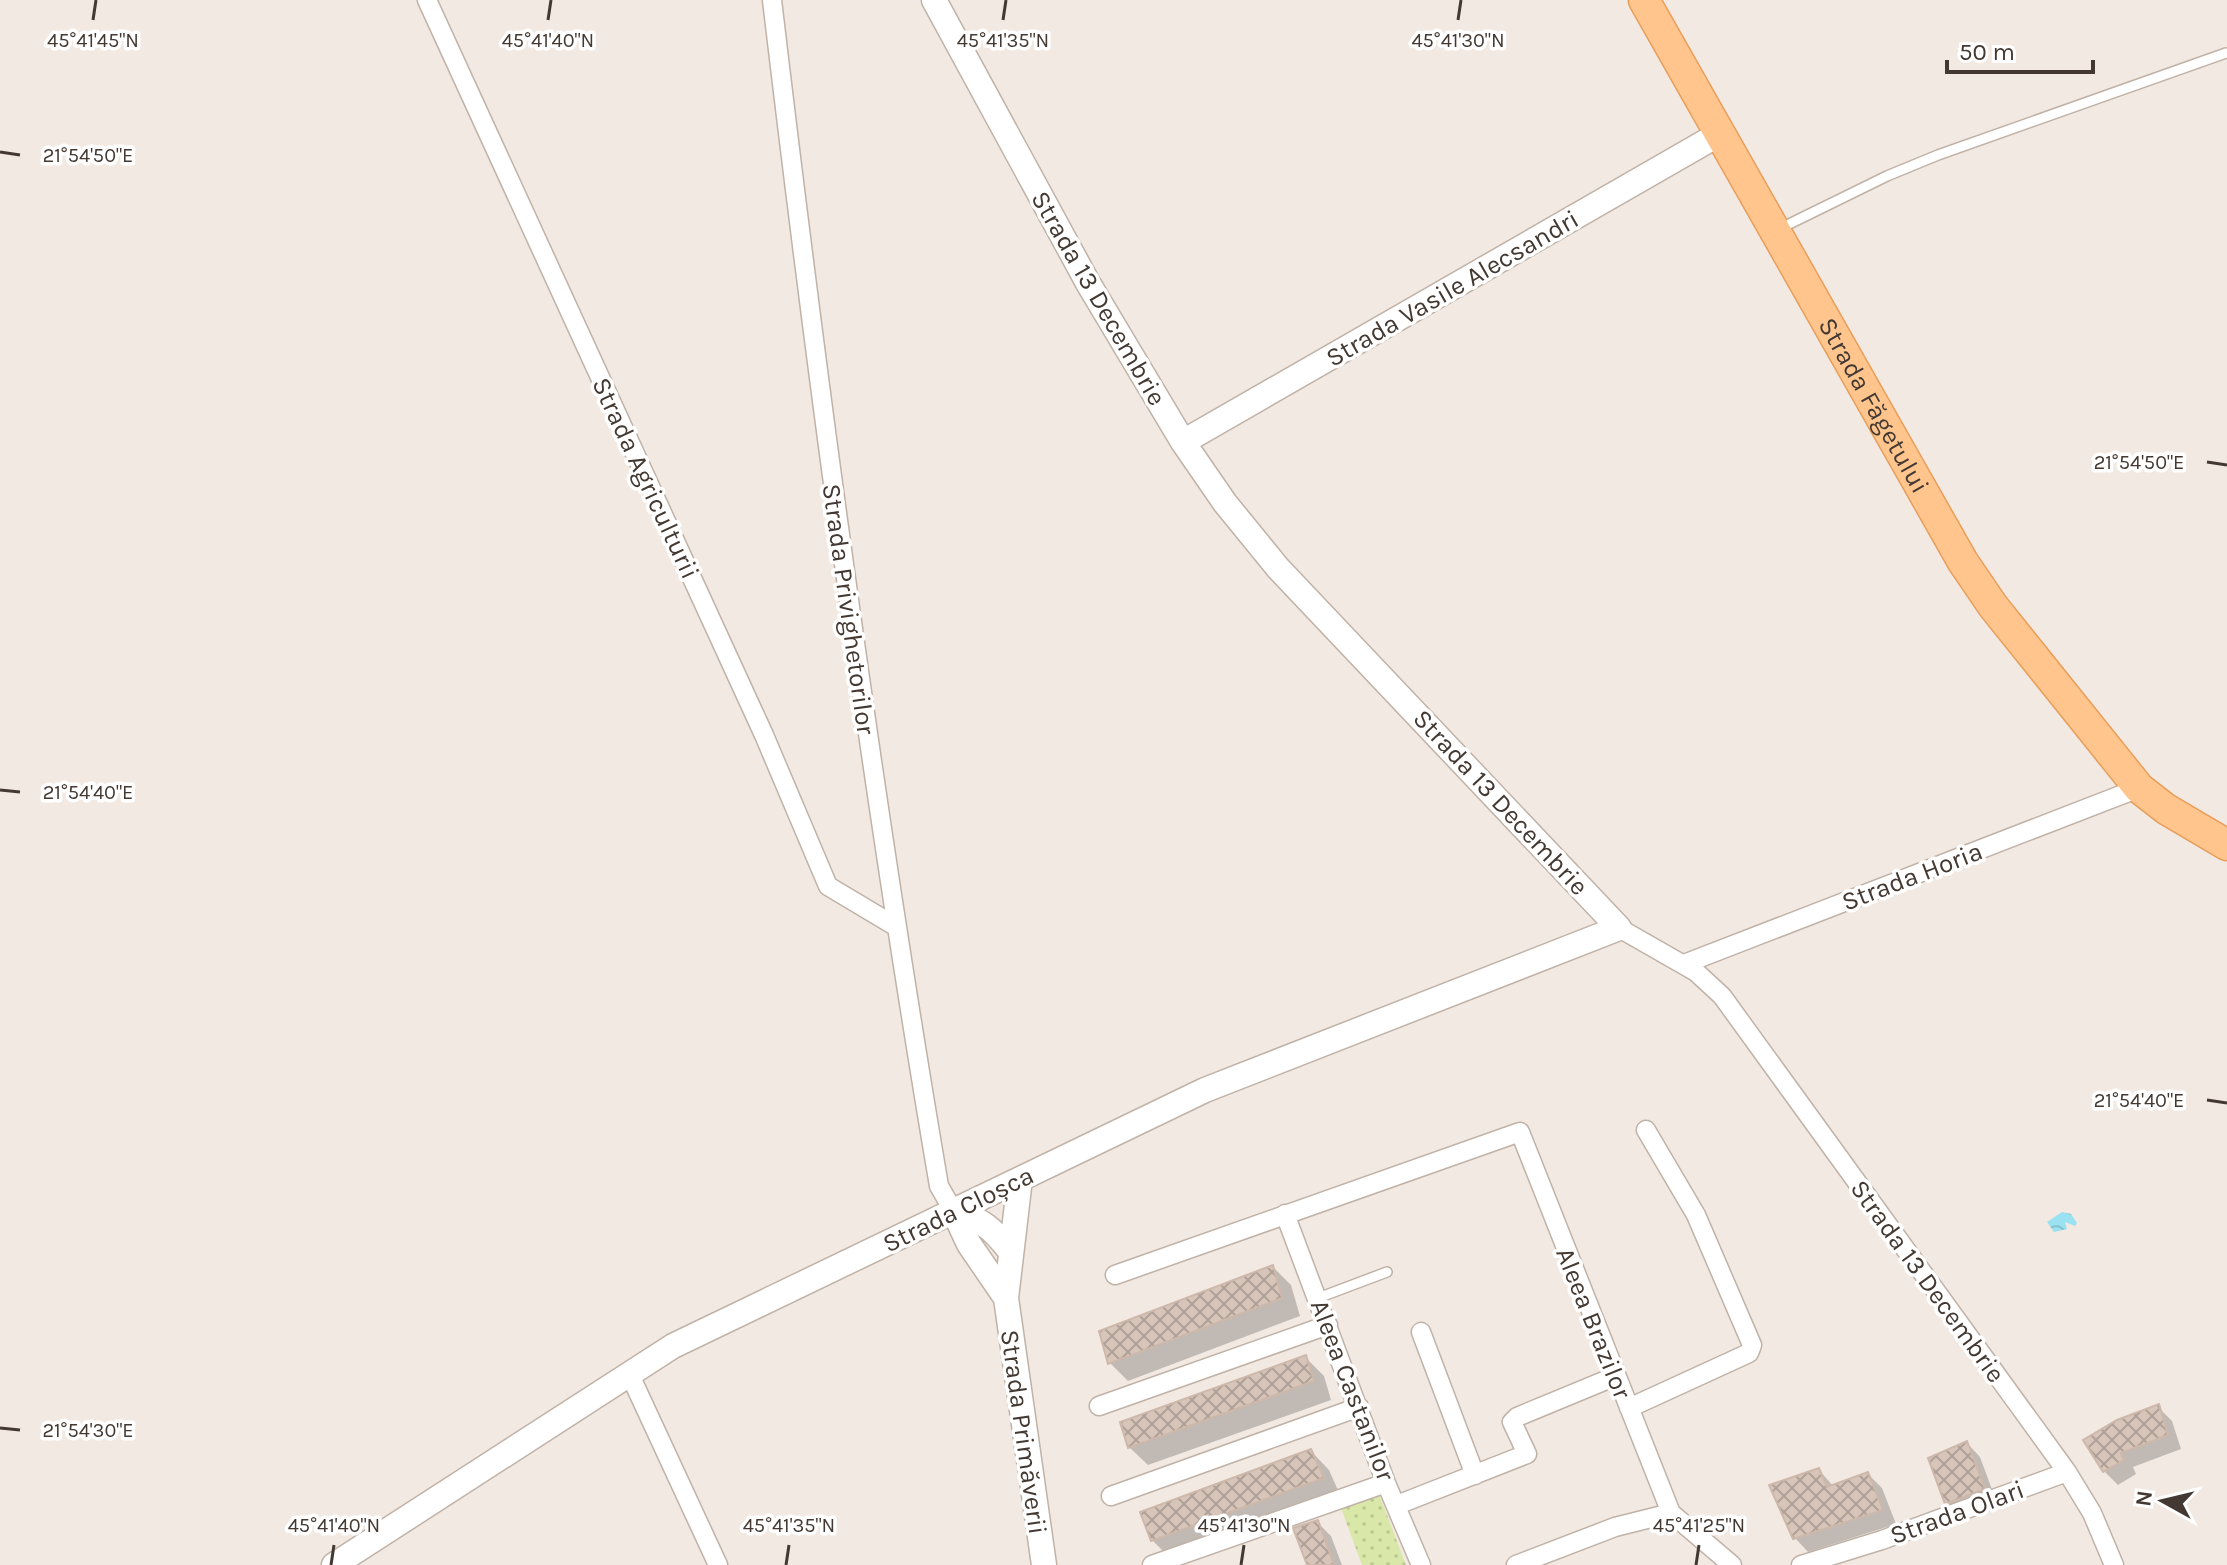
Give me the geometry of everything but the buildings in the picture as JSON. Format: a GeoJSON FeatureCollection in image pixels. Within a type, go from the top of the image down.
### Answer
{"type":"FeatureCollection","features":[{"type":"Feature","properties":{"kind":"main road","name":"Strada Făgetului"},"geometry":{"type":"LineString","coordinates":[[1644,0],[1977,583],[2139,788],[2166,809],[2227,845]]}},
{"type":"Feature","properties":{"kind":"street","name":"Strada Agriculturii"},"geometry":{"type":"LineString","coordinates":[[427,0],[764,735],[828,886],[895,926]]}},
{"type":"Feature","properties":{"kind":"street","name":"Strada Privighetorilor"},"geometry":{"type":"LineString","coordinates":[[772,0],[831,487],[895,926],[939,1186],[954,1212]]}},
{"type":"Feature","properties":{"kind":"street","name":"Strada 13 Decembrie"},"geometry":{"type":"LineString","coordinates":[[934,0],[1088,283],[1183,442],[1225,503],[1278,568],[1619,928],[1684,964],[1722,996],[2067,1472],[2092,1513],[2114,1565]]}},
{"type":"Feature","properties":{"kind":"street","name":"Strada Vasile Alecsandri"},"geometry":{"type":"LineString","coordinates":[[1183,442],[1721,133]]}},
{"type":"Feature","properties":{"kind":"street","name":"Strada Horia"},"geometry":{"type":"LineString","coordinates":[[1684,964],[2139,788]]}},
{"type":"Feature","properties":{"kind":"street","name":"Strada Cloșca"},"geometry":{"type":"LineString","coordinates":[[334,1565],[673,1346],[1205,1090],[1619,928]]}},
{"type":"Feature","properties":{"kind":"street"},"geometry":{"type":"LineString","coordinates":[[1629,1408],[1749,1353],[1752,1345],[1696,1215],[1646,1130]]}},
{"type":"Feature","properties":{"kind":"street","name":"Aleea Brazilor"},"geometry":{"type":"LineString","coordinates":[[1285,1214],[1520,1132],[1671,1513]]}},
{"type":"Feature","properties":{"kind":"street","name":"Strada Primăverii"},"geometry":{"type":"LineString","coordinates":[[1020,1179],[1006,1298],[1044,1565]]}},
{"type":"Feature","properties":{"kind":"street"},"geometry":{"type":"LineString","coordinates":[[954,1212],[979,1218],[992,1227],[1010,1251]]}},
{"type":"Feature","properties":{"kind":"street","name":"Strada Primăverii"},"geometry":{"type":"LineString","coordinates":[[954,1212],[969,1244],[1006,1298]]}},
{"type":"Feature","properties":{"kind":"street"},"geometry":{"type":"LineString","coordinates":[[1115,1275],[1285,1214]]}},
{"type":"Feature","properties":{"kind":"street","name":"Aleea Castanilor"},"geometry":{"type":"LineString","coordinates":[[1285,1214],[1386,1483],[1421,1565]]}},
{"type":"Feature","properties":{"kind":"street"},"geometry":{"type":"LineString","coordinates":[[1099,1406],[1328,1325]]}},
{"type":"Feature","properties":{"kind":"street"},"geometry":{"type":"LineString","coordinates":[[1421,1332],[1475,1475]]}},
{"type":"Feature","properties":{"kind":"street"},"geometry":{"type":"LineString","coordinates":[[630,1375],[718,1565]]}},
{"type":"Feature","properties":{"kind":"street"},"geometry":{"type":"LineString","coordinates":[[1397,1505],[1527,1454],[1513,1429],[1512,1422],[1517,1417],[1616,1376]]}},
{"type":"Feature","properties":{"kind":"street"},"geometry":{"type":"LineString","coordinates":[[1111,1496],[1359,1407]]}},
{"type":"Feature","properties":{"kind":"street","name":"Strada Olari"},"geometry":{"type":"LineString","coordinates":[[1801,1565],[1882,1540],[2067,1472]]}},
{"type":"Feature","properties":{"kind":"street"},"geometry":{"type":"LineString","coordinates":[[1152,1565],[1386,1483]]}},
{"type":"Feature","properties":{"kind":"street"},"geometry":{"type":"LineString","coordinates":[[1516,1565],[1615,1527],[1671,1513],[1732,1565]]}},
{"type":"Feature","properties":{"kind":"lane"},"geometry":{"type":"LineString","coordinates":[[1776,231],[1925,160],[2226,53]]}},
{"type":"Feature","properties":{"kind":"lane"},"geometry":{"type":"LineString","coordinates":[[1318,1298],[1387,1272]]}},
{"type":"Feature","properties":{"kind":"green space"},"geometry":{"type":"Polygon","coordinates":[[[1379,1494],[1406,1565],[1362,1565],[1341,1508],[1379,1494]]]}},
{"type":"Feature","properties":{"kind":"water"},"geometry":{"type":"Polygon","coordinates":[[[2062,1212],[2071,1214],[2077,1223],[2075,1226],[2065,1222],[2067,1229],[2054,1232],[2047,1222],[2062,1212]]]}}]}
